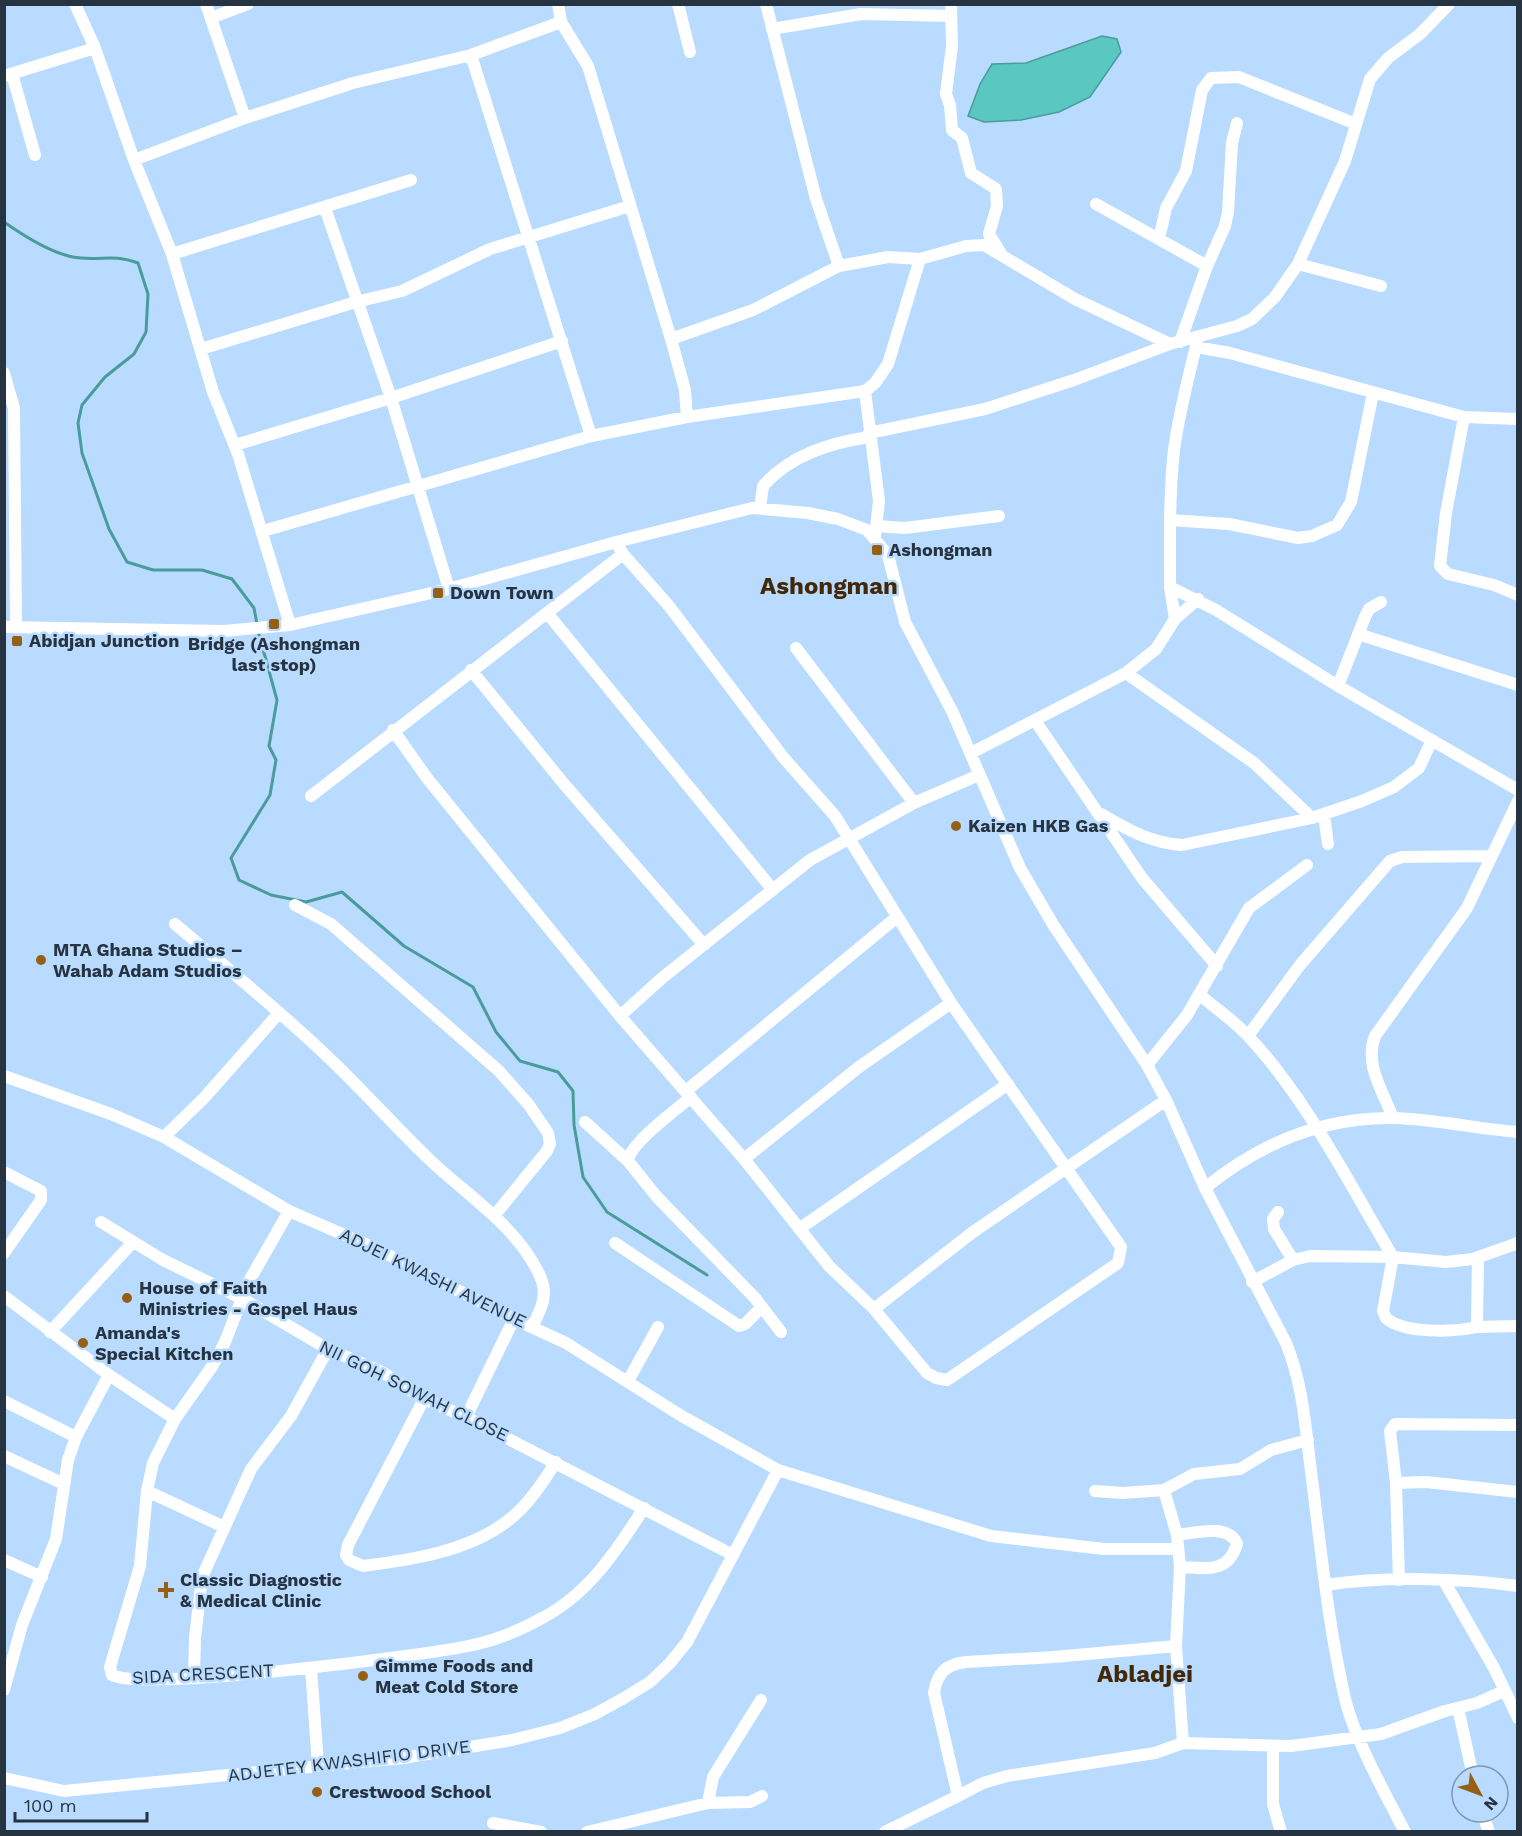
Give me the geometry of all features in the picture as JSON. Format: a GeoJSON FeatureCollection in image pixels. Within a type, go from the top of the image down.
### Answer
{"type":"FeatureCollection","features":[{"type":"Feature","properties":{"kind":"street"},"geometry":{"type":"LineString","coordinates":[[75,4],[95,48],[134,160],[172,254],[213,392],[235,445],[263,531],[290,625]]}},
{"type":"Feature","properties":{"kind":"street"},"geometry":{"type":"LineString","coordinates":[[206,4],[245,118]]}},
{"type":"Feature","properties":{"kind":"street"},"geometry":{"type":"LineString","coordinates":[[211,18],[248,4]]}},
{"type":"Feature","properties":{"kind":"street"},"geometry":{"type":"LineString","coordinates":[[558,4],[561,22],[588,66],[671,339],[685,390],[687,417]]}},
{"type":"Feature","properties":{"kind":"street"},"geometry":{"type":"LineString","coordinates":[[678,4],[690,52]]}},
{"type":"Feature","properties":{"kind":"street"},"geometry":{"type":"LineString","coordinates":[[766,4],[816,200],[839,266]]}},
{"type":"Feature","properties":{"kind":"street"},"geometry":{"type":"LineString","coordinates":[[1197,342],[1252,319],[1275,297],[1298,264],[1345,161],[1363,95],[1375,72],[1388,58],[1420,34],[1449,4]]}},
{"type":"Feature","properties":{"kind":"street"},"geometry":{"type":"LineString","coordinates":[[772,29],[867,9],[951,10],[952,46],[946,94],[950,105],[952,130],[962,138],[971,173],[996,189],[997,206],[988,234],[1000,252]]}},
{"type":"Feature","properties":{"kind":"street"},"geometry":{"type":"LineString","coordinates":[[134,160],[245,118],[353,82],[471,54],[561,22]]}},
{"type":"Feature","properties":{"kind":"street"},"geometry":{"type":"LineString","coordinates":[[35,155],[8,75],[95,48]]}},
{"type":"Feature","properties":{"kind":"street"},"geometry":{"type":"LineString","coordinates":[[471,54],[591,436]]}},
{"type":"Feature","properties":{"kind":"street"},"geometry":{"type":"LineString","coordinates":[[1159,239],[1166,208],[1186,171],[1202,90],[1211,78],[1220,76],[1249,80],[1356,124]]}},
{"type":"Feature","properties":{"kind":"street"},"geometry":{"type":"LineString","coordinates":[[1175,343],[1225,226],[1228,212],[1232,143],[1237,123]]}},
{"type":"Feature","properties":{"kind":"street"},"geometry":{"type":"LineString","coordinates":[[172,254],[411,180]]}},
{"type":"Feature","properties":{"kind":"street"},"geometry":{"type":"LineString","coordinates":[[1096,204],[1207,266]]}},
{"type":"Feature","properties":{"kind":"street"},"geometry":{"type":"LineString","coordinates":[[201,349],[356,302],[402,291],[490,249],[630,206]]}},
{"type":"Feature","properties":{"kind":"street"},"geometry":{"type":"LineString","coordinates":[[325,208],[391,398],[449,589]]}},
{"type":"Feature","properties":{"kind":"street"},"geometry":{"type":"LineString","coordinates":[[671,339],[753,310],[839,266],[888,257],[920,259],[966,246],[984,245],[1000,252],[1049,285],[1175,343]]}},
{"type":"Feature","properties":{"kind":"street"},"geometry":{"type":"LineString","coordinates":[[263,531],[419,488],[591,436],[687,417],[865,391],[875,383],[888,364],[920,259]]}},
{"type":"Feature","properties":{"kind":"street"},"geometry":{"type":"LineString","coordinates":[[1298,264],[1381,286]]}},
{"type":"Feature","properties":{"kind":"street"},"geometry":{"type":"LineString","coordinates":[[235,445],[391,398],[562,341]]}},
{"type":"Feature","properties":{"kind":"street"},"geometry":{"type":"LineString","coordinates":[[1175,619],[1170,587],[1170,520],[1178,420],[1197,342]]}},
{"type":"Feature","properties":{"kind":"street"},"geometry":{"type":"LineString","coordinates":[[760,508],[763,486],[801,456],[869,435],[985,409],[1074,380],[1175,343],[1197,342],[1464,417],[1518,419]]}},
{"type":"Feature","properties":{"kind":"street"},"geometry":{"type":"LineString","coordinates":[[4,373],[9,408],[10,627],[224,631],[290,625],[449,589],[616,542],[760,508],[808,513],[876,531],[999,516]]}},
{"type":"Feature","properties":{"kind":"street"},"geometry":{"type":"LineString","coordinates":[[865,391],[879,501],[876,531],[888,555],[908,629],[934,676],[971,753],[1020,867],[1042,907],[1147,1065],[1166,1100],[1205,1188],[1252,1282],[1278,1325],[1294,1363],[1308,1440],[1326,1585],[1344,1695],[1360,1737],[1406,1832]]}},
{"type":"Feature","properties":{"kind":"street"},"geometry":{"type":"LineString","coordinates":[[1170,520],[1229,524],[1298,538],[1312,536],[1337,525],[1351,502],[1373,393]]}},
{"type":"Feature","properties":{"kind":"street"},"geometry":{"type":"LineString","coordinates":[[1464,417],[1446,513],[1440,566],[1448,574],[1494,585],[1518,595]]}},
{"type":"Feature","properties":{"kind":"street"},"geometry":{"type":"LineString","coordinates":[[393,730],[427,778],[620,1016],[744,1159],[829,1266],[874,1309],[927,1372],[936,1378],[947,1380],[1118,1263],[1122,1256],[1121,1246],[951,1003],[850,838],[829,808],[783,757],[669,606],[623,554],[616,542]]}},
{"type":"Feature","properties":{"kind":"street"},"geometry":{"type":"LineString","coordinates":[[311,796],[393,730],[548,614],[623,554]]}},
{"type":"Feature","properties":{"kind":"street"},"geometry":{"type":"LineString","coordinates":[[1170,587],[1198,599],[1338,686],[1518,790]]}},
{"type":"Feature","properties":{"kind":"street"},"geometry":{"type":"LineString","coordinates":[[971,753],[1036,722],[1126,673],[1156,649],[1175,619],[1198,599]]}},
{"type":"Feature","properties":{"kind":"street"},"geometry":{"type":"LineString","coordinates":[[1338,686],[1369,609],[1381,602]]}},
{"type":"Feature","properties":{"kind":"street"},"geometry":{"type":"LineString","coordinates":[[548,614],[773,890]]}},
{"type":"Feature","properties":{"kind":"street"},"geometry":{"type":"LineString","coordinates":[[1358,634],[1518,686]]}},
{"type":"Feature","properties":{"kind":"street"},"geometry":{"type":"LineString","coordinates":[[796,648],[914,803]]}},
{"type":"Feature","properties":{"kind":"street"},"geometry":{"type":"LineString","coordinates":[[471,670],[564,784],[704,945]]}},
{"type":"Feature","properties":{"kind":"street"},"geometry":{"type":"LineString","coordinates":[[1126,673],[1254,763],[1318,816],[1328,844]]}},
{"type":"Feature","properties":{"kind":"street"},"geometry":{"type":"LineString","coordinates":[[1036,722],[1101,814],[1142,878],[1217,966]]}},
{"type":"Feature","properties":{"kind":"street"},"geometry":{"type":"LineString","coordinates":[[1101,814],[1138,835],[1162,843],[1182,845],[1318,816],[1401,782],[1419,768],[1432,740]]}},
{"type":"Feature","properties":{"kind":"street"},"geometry":{"type":"LineString","coordinates":[[620,1016],[810,860],[914,803],[979,775]]}},
{"type":"Feature","properties":{"kind":"street"},"geometry":{"type":"LineString","coordinates":[[1393,1118],[1374,1074],[1370,1048],[1385,1020],[1467,908],[1518,801]]}},
{"type":"Feature","properties":{"kind":"street"},"geometry":{"type":"LineString","coordinates":[[1248,1036],[1300,965],[1390,861],[1402,857],[1492,856]]}},
{"type":"Feature","properties":{"kind":"street"},"geometry":{"type":"LineString","coordinates":[[1147,1065],[1200,996],[1249,908],[1307,865]]}},
{"type":"Feature","properties":{"kind":"street"},"geometry":{"type":"LineString","coordinates":[[295,905],[331,924],[499,1071],[529,1105],[548,1133],[550,1144],[547,1151],[494,1216]]}},
{"type":"Feature","properties":{"kind":"street"},"geometry":{"type":"LineString","coordinates":[[628,1161],[638,1144],[689,1094],[897,917]]}},
{"type":"Feature","properties":{"kind":"street"},"geometry":{"type":"LineString","coordinates":[[175,924],[331,1060],[364,1096],[456,1185],[494,1216],[533,1262],[541,1278],[544,1303],[532,1327]]}},
{"type":"Feature","properties":{"kind":"street"},"geometry":{"type":"LineString","coordinates":[[1200,996],[1248,1036],[1317,1129],[1393,1257],[1383,1311],[1390,1322],[1398,1325],[1456,1331],[1477,1327],[1518,1326]]}},
{"type":"Feature","properties":{"kind":"street"},"geometry":{"type":"LineString","coordinates":[[744,1159],[859,1067],[951,1003]]}},
{"type":"Feature","properties":{"kind":"street"},"geometry":{"type":"LineString","coordinates":[[164,1137],[204,1098],[279,1013]]}},
{"type":"Feature","properties":{"kind":"street","name":"ADJEI KWASHI AVENUE"},"geometry":{"type":"LineString","coordinates":[[4,1076],[111,1114],[164,1137],[289,1210],[377,1249],[566,1343],[680,1415],[778,1470],[859,1496],[1016,1540],[1104,1549],[1163,1551],[1178,1549]]}},
{"type":"Feature","properties":{"kind":"street"},"geometry":{"type":"LineString","coordinates":[[799,1229],[1008,1084]]}},
{"type":"Feature","properties":{"kind":"street"},"geometry":{"type":"LineString","coordinates":[[874,1309],[973,1232],[1166,1100]]}},
{"type":"Feature","properties":{"kind":"street"},"geometry":{"type":"LineString","coordinates":[[1205,1188],[1255,1152],[1280,1140],[1317,1129],[1393,1118],[1516,1134]]}},
{"type":"Feature","properties":{"kind":"street"},"geometry":{"type":"LineString","coordinates":[[585,1122],[628,1161],[657,1197],[718,1257],[753,1315],[781,1332]]}},
{"type":"Feature","properties":{"kind":"street"},"geometry":{"type":"LineString","coordinates":[[4,1172],[35,1185],[41,1191],[41,1200],[4,1252]]}},
{"type":"Feature","properties":{"kind":"street","name":"SIDA CRESCENT"},"geometry":{"type":"LineString","coordinates":[[289,1210],[248,1283],[213,1365],[175,1419],[153,1463],[147,1491],[140,1566],[110,1672],[116,1678],[143,1680],[311,1668],[468,1646],[538,1621],[563,1606],[590,1581],[625,1538],[644,1508]]}},
{"type":"Feature","properties":{"kind":"street"},"geometry":{"type":"LineString","coordinates":[[1278,1212],[1273,1219],[1274,1228],[1293,1260]]}},
{"type":"Feature","properties":{"kind":"street","name":"NII GOH SOWAH CLOSE"},"geometry":{"type":"LineString","coordinates":[[101,1222],[133,1242],[243,1299],[328,1349],[382,1372],[424,1399],[466,1417],[556,1462],[731,1554]]}},
{"type":"Feature","properties":{"kind":"street"},"geometry":{"type":"LineString","coordinates":[[50,1332],[133,1242]]}},
{"type":"Feature","properties":{"kind":"street"},"geometry":{"type":"LineString","coordinates":[[615,1243],[739,1326],[753,1315]]}},
{"type":"Feature","properties":{"kind":"street"},"geometry":{"type":"LineString","coordinates":[[1252,1282],[1293,1260],[1310,1256],[1393,1257],[1446,1262],[1478,1257],[1518,1243]]}},
{"type":"Feature","properties":{"kind":"street"},"geometry":{"type":"LineString","coordinates":[[1477,1327],[1478,1257]]}},
{"type":"Feature","properties":{"kind":"street"},"geometry":{"type":"LineString","coordinates":[[4,1296],[109,1375],[175,1419]]}},
{"type":"Feature","properties":{"kind":"street"},"geometry":{"type":"LineString","coordinates":[[466,1417],[514,1319]]}},
{"type":"Feature","properties":{"kind":"street"},"geometry":{"type":"LineString","coordinates":[[628,1381],[658,1327]]}},
{"type":"Feature","properties":{"kind":"street"},"geometry":{"type":"LineString","coordinates":[[194,1677],[195,1638],[202,1577],[251,1470],[291,1416],[328,1349]]}},
{"type":"Feature","properties":{"kind":"street"},"geometry":{"type":"LineString","coordinates":[[4,1690],[6,1675],[22,1625],[56,1539],[68,1460],[76,1437],[109,1375]]}},
{"type":"Feature","properties":{"kind":"street"},"geometry":{"type":"LineString","coordinates":[[424,1399],[348,1545],[346,1555],[356,1563],[363,1566],[390,1563],[467,1544],[509,1520],[540,1486],[556,1462]]}},
{"type":"Feature","properties":{"kind":"street"},"geometry":{"type":"LineString","coordinates":[[4,1401],[76,1437]]}},
{"type":"Feature","properties":{"kind":"street"},"geometry":{"type":"LineString","coordinates":[[1399,1580],[1396,1483],[1390,1431],[1395,1424],[1518,1425]]}},
{"type":"Feature","properties":{"kind":"street"},"geometry":{"type":"LineString","coordinates":[[1095,1491],[1123,1493],[1164,1490],[1194,1474],[1240,1468],[1271,1450],[1308,1440]]}},
{"type":"Feature","properties":{"kind":"street"},"geometry":{"type":"LineString","coordinates":[[4,1456],[64,1484]]}},
{"type":"Feature","properties":{"kind":"street","name":"ADJETEY KWASHIFIO DRIVE"},"geometry":{"type":"LineString","coordinates":[[4,1778],[64,1791],[404,1758],[512,1740],[560,1728],[595,1714],[650,1682],[670,1663],[687,1642],[731,1554],[778,1470]]}},
{"type":"Feature","properties":{"kind":"street"},"geometry":{"type":"LineString","coordinates":[[1396,1483],[1435,1483],[1518,1492]]}},
{"type":"Feature","properties":{"kind":"street"},"geometry":{"type":"LineString","coordinates":[[1164,1490],[1177,1535],[1180,1567],[1176,1646],[1183,1743]]}},
{"type":"Feature","properties":{"kind":"street"},"geometry":{"type":"LineString","coordinates":[[147,1491],[224,1527]]}},
{"type":"Feature","properties":{"kind":"street"},"geometry":{"type":"LineString","coordinates":[[1177,1535],[1223,1532],[1233,1537],[1237,1544],[1233,1557],[1223,1565],[1212,1568],[1180,1567]]}},
{"type":"Feature","properties":{"kind":"street"},"geometry":{"type":"LineString","coordinates":[[4,1560],[42,1577]]}},
{"type":"Feature","properties":{"kind":"street"},"geometry":{"type":"LineString","coordinates":[[1326,1585],[1357,1580],[1399,1580],[1518,1586]]}},
{"type":"Feature","properties":{"kind":"street"},"geometry":{"type":"LineString","coordinates":[[1444,1581],[1494,1668],[1518,1718]]}},
{"type":"Feature","properties":{"kind":"street"},"geometry":{"type":"LineString","coordinates":[[958,1796],[934,1693],[936,1680],[943,1669],[954,1663],[1176,1646]]}},
{"type":"Feature","properties":{"kind":"street"},"geometry":{"type":"LineString","coordinates":[[311,1668],[318,1765]]}},
{"type":"Feature","properties":{"kind":"street"},"geometry":{"type":"LineString","coordinates":[[885,1832],[982,1783],[1006,1776],[1155,1753],[1183,1743],[1273,1746],[1326,1743],[1393,1731],[1477,1703],[1504,1691]]}},
{"type":"Feature","properties":{"kind":"street"},"geometry":{"type":"LineString","coordinates":[[708,1803],[713,1777],[761,1700]]}},
{"type":"Feature","properties":{"kind":"street"},"geometry":{"type":"LineString","coordinates":[[1458,1708],[1470,1764]]}},
{"type":"Feature","properties":{"kind":"street"},"geometry":{"type":"LineString","coordinates":[[1273,1746],[1273,1804],[1281,1832]]}},
{"type":"Feature","properties":{"kind":"street"},"geometry":{"type":"LineString","coordinates":[[587,1832],[708,1803],[750,1802],[762,1796]]}},
{"type":"Feature","properties":{"kind":"street"},"geometry":{"type":"LineString","coordinates":[[493,1823],[542,1832]]}},
{"type":"Feature","properties":{"kind":"shaded area"},"geometry":{"type":"Polygon","coordinates":[[[1102,36],[1117,39],[1121,52],[1090,97],[1059,112],[1021,120],[984,122],[968,116],[980,84],[992,64],[1026,63],[1102,36]]]}},
{"type":"Feature","properties":{"kind":"waterway"},"geometry":{"type":"LineString","coordinates":[[4,222],[31,239],[62,254],[81,258],[122,259],[138,263],[148,294],[146,332],[134,354],[105,377],[82,405],[78,423],[82,453],[109,529],[127,562],[153,570],[202,570],[232,579],[254,608],[257,624]]}},
{"type":"Feature","properties":{"kind":"waterway"},"geometry":{"type":"LineString","coordinates":[[258,631],[277,700],[269,746],[276,760],[270,795],[231,858],[239,880],[271,895],[306,902],[342,892],[404,946],[473,987],[496,1032],[520,1061],[558,1072],[573,1091],[574,1125],[583,1177],[607,1212],[707,1275]]}},
{"type":"Feature","properties":{"kind":"place","name":"Ashongman"},"geometry":{"type":"Point","coordinates":[877,550]}},
{"type":"Feature","properties":{"kind":"place","name":"Down Town"},"geometry":{"type":"Point","coordinates":[438,593]}},
{"type":"Feature","properties":{"kind":"place","name":"Bridge (Ashongman last stop)"},"geometry":{"type":"Point","coordinates":[274,624]}},
{"type":"Feature","properties":{"kind":"place","name":"Abidjan Junction"},"geometry":{"type":"Point","coordinates":[17,641]}},
{"type":"Feature","properties":{"kind":"place","name":"Kaizen HKB Gas"},"geometry":{"type":"Point","coordinates":[956,826]}},
{"type":"Feature","properties":{"kind":"place","name":"MTA Ghana Studios – Wahab Adam Studios"},"geometry":{"type":"Point","coordinates":[41,960]}},
{"type":"Feature","properties":{"kind":"place","name":"House of Faith Ministries - Gospel Haus"},"geometry":{"type":"Point","coordinates":[127,1298]}},
{"type":"Feature","properties":{"kind":"place","name":"Amanda's Special Kitchen"},"geometry":{"type":"Point","coordinates":[83,1343]}},
{"type":"Feature","properties":{"kind":"place","name":"Classic Diagnostic & Medical Clinic"},"geometry":{"type":"Point","coordinates":[166,1590]}},
{"type":"Feature","properties":{"kind":"place","name":"Gimme Foods and Meat Cold Store"},"geometry":{"type":"Point","coordinates":[363,1676]}},
{"type":"Feature","properties":{"kind":"place","name":"Crestwood School"},"geometry":{"type":"Point","coordinates":[317,1792]}},
{"type":"Feature","properties":{"kind":"district","name":"Ashongman"},"geometry":{"type":"Point","coordinates":[829,586]}},
{"type":"Feature","properties":{"kind":"district","name":"Abladjei"},"geometry":{"type":"Point","coordinates":[1145,1674]}}]}
